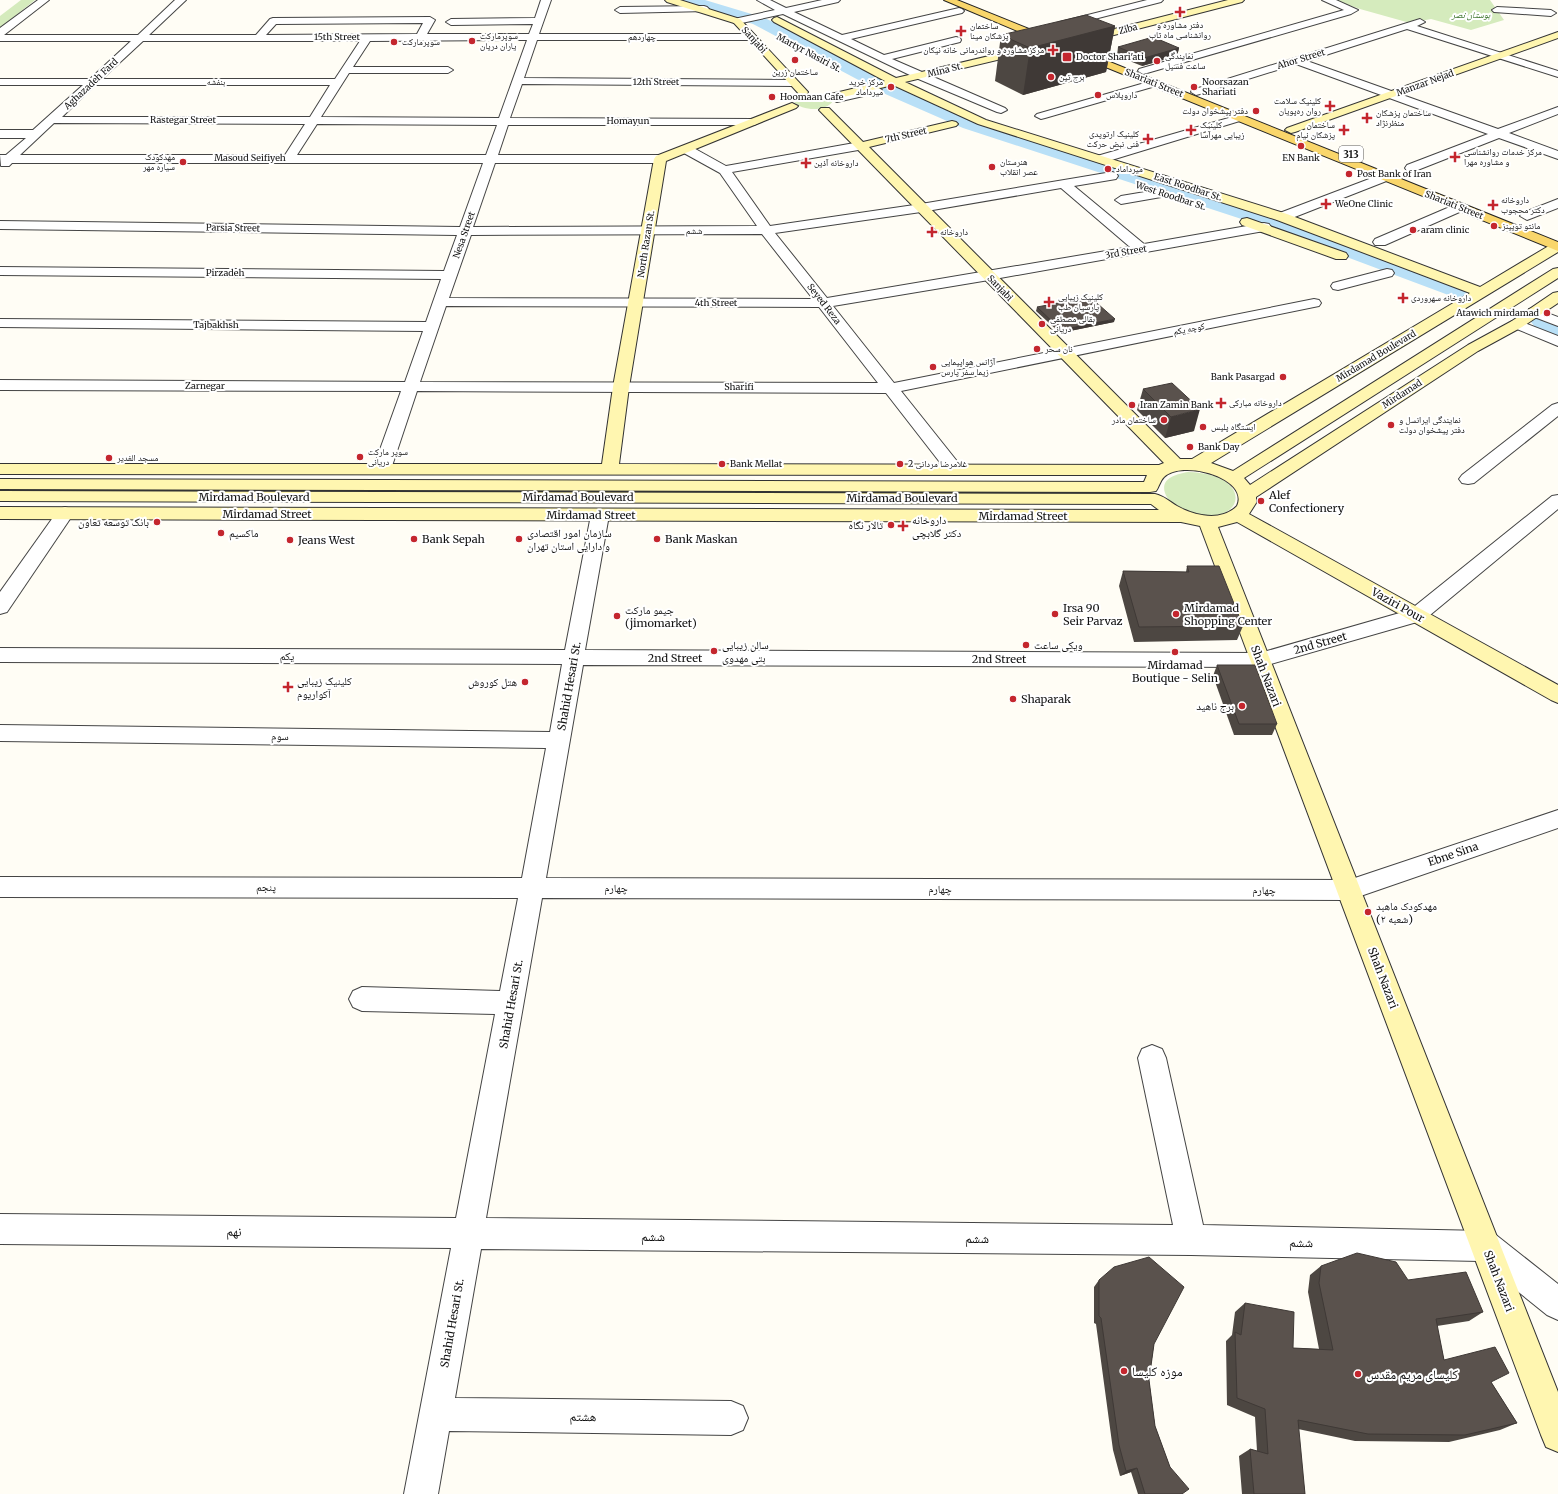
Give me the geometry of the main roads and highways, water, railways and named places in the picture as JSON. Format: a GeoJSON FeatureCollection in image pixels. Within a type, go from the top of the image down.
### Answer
{"type":"FeatureCollection","features":[{"type":"Feature","properties":{"kind":"main road","name":"Sanjabi"},"geometry":{"type":"LineString","coordinates":[[670,0],[741,20],[752,37],[803,92]]}},
{"type":"Feature","properties":{"kind":"main road","name":"Shariati Street"},"geometry":{"type":"LineString","coordinates":[[949,0],[1143,71],[1291,130],[1558,245]]}},
{"type":"Feature","properties":{"kind":"main road","name":"Shariati Street"},"geometry":{"type":"LineString","coordinates":[[967,0],[1048,28],[1065,43],[1154,83],[1459,207],[1558,245]]}},
{"type":"Feature","properties":{"kind":"main road","name":"Ziba"},"geometry":{"type":"LineString","coordinates":[[1065,43],[1087,40],[1239,0]]}},
{"type":"Feature","properties":{"kind":"main road"},"geometry":{"type":"LineString","coordinates":[[741,20],[759,22]]}},
{"type":"Feature","properties":{"kind":"main road","name":"Martyr Nasiri St."},"geometry":{"type":"LineString","coordinates":[[777,20],[895,82]]}},
{"type":"Feature","properties":{"kind":"main road","name":"Manzar Nejad"},"geometry":{"type":"LineString","coordinates":[[1291,130],[1558,35]]}},
{"type":"Feature","properties":{"kind":"main road","name":"Mina St."},"geometry":{"type":"LineString","coordinates":[[875,88],[920,76],[1065,43]]}},
{"type":"Feature","properties":{"kind":"main road"},"geometry":{"type":"LineString","coordinates":[[860,80],[891,96]]}},
{"type":"Feature","properties":{"kind":"main road","name":"East Roodbar St."},"geometry":{"type":"LineString","coordinates":[[895,82],[982,122],[1282,217],[1482,293]]}},
{"type":"Feature","properties":{"kind":"main road"},"geometry":{"type":"LineString","coordinates":[[803,92],[828,95],[838,101],[834,106],[808,109],[789,100],[796,94],[803,92]]}},
{"type":"Feature","properties":{"kind":"main road","name":"Sanjabi"},"geometry":{"type":"LineString","coordinates":[[808,109],[860,146],[989,276],[1170,468]]}},
{"type":"Feature","properties":{"kind":"main road","name":"North Razan St."},"geometry":{"type":"LineString","coordinates":[[610,470],[621,387],[660,159],[754,122],[808,109]]}},
{"type":"Feature","properties":{"kind":"main road","name":"West Roodbar St."},"geometry":{"type":"LineString","coordinates":[[931,115],[952,124],[1177,198]]}},
{"type":"Feature","properties":{"kind":"main road","name":"7th Street"},"geometry":{"type":"LineString","coordinates":[[860,146],[952,124]]}},
{"type":"Feature","properties":{"kind":"main road"},"geometry":{"type":"LineString","coordinates":[[1235,218],[1264,227],[1351,260]]}},
{"type":"Feature","properties":{"kind":"main road","name":"Mirdamad Boulevard"},"geometry":{"type":"LineString","coordinates":[[1195,465],[1264,424],[1458,300],[1482,293],[1524,268],[1558,245]]}},
{"type":"Feature","properties":{"kind":"main road"},"geometry":{"type":"LineString","coordinates":[[1365,265],[1401,279]]}},
{"type":"Feature","properties":{"kind":"main road"},"geometry":{"type":"LineString","coordinates":[[1524,268],[1553,274]]}},
{"type":"Feature","properties":{"kind":"main road"},"geometry":{"type":"LineString","coordinates":[[1234,478],[1409,368],[1553,274]]}},
{"type":"Feature","properties":{"kind":"main road","name":"Mirdamad"},"geometry":{"type":"LineString","coordinates":[[1247,495],[1473,348],[1517,324],[1558,296]]}},
{"type":"Feature","properties":{"kind":"main road"},"geometry":{"type":"LineString","coordinates":[[1409,368],[1473,348]]}},
{"type":"Feature","properties":{"kind":"main road"},"geometry":{"type":"LineString","coordinates":[[1264,424],[1260,439],[1266,442],[1272,444],[1298,437]]}},
{"type":"Feature","properties":{"kind":"main road"},"geometry":{"type":"LineString","coordinates":[[0,468],[955,470],[1170,468],[1195,465],[1212,468],[1234,478],[1241,484],[1247,495],[1248,502],[1245,509],[1238,515],[1219,521],[1207,521],[1182,516],[1169,511],[1152,493],[1154,478],[1170,468]]}},
{"type":"Feature","properties":{"kind":"main road","name":"Mirdamad Boulevard"},"geometry":{"type":"LineString","coordinates":[[0,484],[1152,493]]}},
{"type":"Feature","properties":{"kind":"main road","name":"Mirdamad Boulevard"},"geometry":{"type":"LineString","coordinates":[[0,496],[1152,493]]}},
{"type":"Feature","properties":{"kind":"main road","name":"Mirdamad Street"},"geometry":{"type":"LineString","coordinates":[[0,513],[1182,516]]}},
{"type":"Feature","properties":{"kind":"main road","name":"Vaziri Pour"},"geometry":{"type":"LineString","coordinates":[[1238,515],[1558,695]]}},
{"type":"Feature","properties":{"kind":"main road","name":"Shah Nazari"},"geometry":{"type":"LineString","coordinates":[[1207,521],[1558,1435]]}},
{"type":"Feature","properties":{"kind":"waterway"},"geometry":{"type":"LineString","coordinates":[[689,0],[759,21],[889,89],[969,124],[1276,224],[1459,291]]}},
{"type":"Feature","properties":{"kind":"waterway"},"geometry":{"type":"LineString","coordinates":[[1543,322],[1558,329]]}},
{"type":"Feature","properties":{"kind":"place","name":"دفتر مشاوره و روانشناسی ماه تاب"},"geometry":{"type":"Point","coordinates":[1180,12]}},
{"type":"Feature","properties":{"kind":"place","name":"ساختمان پزشكان مينا"},"geometry":{"type":"Point","coordinates":[961,31]}},
{"type":"Feature","properties":{"kind":"place","name":"سوپرمارکت یاران دریان"},"geometry":{"type":"Point","coordinates":[472,41]}},
{"type":"Feature","properties":{"kind":"place","name":"سوپرمارکت"},"geometry":{"type":"Point","coordinates":[394,42]}},
{"type":"Feature","properties":{"kind":"place","name":"مرکز مشاوره و رواندرمانی خانه نیکان"},"geometry":{"type":"Point","coordinates":[1053,50]}},
{"type":"Feature","properties":{"kind":"place","name":"Doctor Shari'ati"},"geometry":{"type":"Point","coordinates":[1067,57]}},
{"type":"Feature","properties":{"kind":"place","name":"ساختمان زرین"},"geometry":{"type":"Point","coordinates":[795,60]}},
{"type":"Feature","properties":{"kind":"place","name":"نمایندگی ساعت فسیل"},"geometry":{"type":"Point","coordinates":[1157,61]}},
{"type":"Feature","properties":{"kind":"place","name":"برج تین"},"geometry":{"type":"Point","coordinates":[1051,77]}},
{"type":"Feature","properties":{"kind":"place","name":"مرکز خرید میرداماد"},"geometry":{"type":"Point","coordinates":[891,87]}},
{"type":"Feature","properties":{"kind":"place","name":"Noorsazan Shariati"},"geometry":{"type":"Point","coordinates":[1194,87]}},
{"type":"Feature","properties":{"kind":"place","name":"داروپلاس"},"geometry":{"type":"Point","coordinates":[1098,95]}},
{"type":"Feature","properties":{"kind":"place","name":"Hoomaan Cafe"},"geometry":{"type":"Point","coordinates":[772,97]}},
{"type":"Feature","properties":{"kind":"place","name":"کلینیک سلامت روان ره‌پویان"},"geometry":{"type":"Point","coordinates":[1330,106]}},
{"type":"Feature","properties":{"kind":"place","name":"دفتر پیشخوان دولت"},"geometry":{"type":"Point","coordinates":[1256,111]}},
{"type":"Feature","properties":{"kind":"place","name":"ساختمان پزشکان منظرنژاد"},"geometry":{"type":"Point","coordinates":[1367,118]}},
{"type":"Feature","properties":{"kind":"place","name":"کلینیک زیبایی مهرآسا"},"geometry":{"type":"Point","coordinates":[1191,130]}},
{"type":"Feature","properties":{"kind":"place","name":"ساختمان پزشکان نیام"},"geometry":{"type":"Point","coordinates":[1344,130]}},
{"type":"Feature","properties":{"kind":"place","name":"کلینیک ارتوپدی فنی نبض حرکت"},"geometry":{"type":"Point","coordinates":[1148,139]}},
{"type":"Feature","properties":{"kind":"place","name":"EN Bank"},"geometry":{"type":"Point","coordinates":[1301,146]}},
{"type":"Feature","properties":{"kind":"place","name":"مرکز خدمات روانشناسی و مشاوره مهرا"},"geometry":{"type":"Point","coordinates":[1455,157]}},
{"type":"Feature","properties":{"kind":"place","name":"مهدکودک سیاره مهر"},"geometry":{"type":"Point","coordinates":[183,162]}},
{"type":"Feature","properties":{"kind":"place","name":"داروخانه آذین"},"geometry":{"type":"Point","coordinates":[806,163]}},
{"type":"Feature","properties":{"kind":"place","name":"هنرستان عصر انقلاب"},"geometry":{"type":"Point","coordinates":[992,167]}},
{"type":"Feature","properties":{"kind":"place","name":"میرداماد"},"geometry":{"type":"Point","coordinates":[1108,169]}},
{"type":"Feature","properties":{"kind":"place","name":"Post Bank of Iran"},"geometry":{"type":"Point","coordinates":[1349,174]}},
{"type":"Feature","properties":{"kind":"place","name":"WeOne Clinic"},"geometry":{"type":"Point","coordinates":[1326,204]}},
{"type":"Feature","properties":{"kind":"place","name":"داروخانه دکتر محجوب"},"geometry":{"type":"Point","coordinates":[1493,205]}},
{"type":"Feature","properties":{"kind":"place","name":"مانتو تویینز"},"geometry":{"type":"Point","coordinates":[1494,226]}},
{"type":"Feature","properties":{"kind":"place","name":"aram clinic"},"geometry":{"type":"Point","coordinates":[1413,230]}},
{"type":"Feature","properties":{"kind":"place","name":"داروخانه"},"geometry":{"type":"Point","coordinates":[932,232]}},
{"type":"Feature","properties":{"kind":"place","name":"داروخانه سهروردی"},"geometry":{"type":"Point","coordinates":[1403,298]}},
{"type":"Feature","properties":{"kind":"place","name":"کلینیک زیبایی پارسیان طب"},"geometry":{"type":"Point","coordinates":[1049,302]}},
{"type":"Feature","properties":{"kind":"place","name":"Atawich mirdamad"},"geometry":{"type":"Point","coordinates":[1547,313]}},
{"type":"Feature","properties":{"kind":"place","name":"بقالی مصطفی دریانی"},"geometry":{"type":"Point","coordinates":[1042,324]}},
{"type":"Feature","properties":{"kind":"place","name":"نان سحر"},"geometry":{"type":"Point","coordinates":[1037,349]}},
{"type":"Feature","properties":{"kind":"place","name":"آژانس هواپیمایی زیما سفر پارس"},"geometry":{"type":"Point","coordinates":[933,367]}},
{"type":"Feature","properties":{"kind":"place","name":"Bank Pasargad"},"geometry":{"type":"Point","coordinates":[1283,377]}},
{"type":"Feature","properties":{"kind":"place","name":"داروخانه مبارکی"},"geometry":{"type":"Point","coordinates":[1221,403]}},
{"type":"Feature","properties":{"kind":"place","name":"Iran Zamin Bank"},"geometry":{"type":"Point","coordinates":[1132,405]}},
{"type":"Feature","properties":{"kind":"place","name":"ساختمان مادر"},"geometry":{"type":"Point","coordinates":[1164,420]}},
{"type":"Feature","properties":{"kind":"place","name":"نمایندگی ایرانسل و دفتر پیشخوان دولت"},"geometry":{"type":"Point","coordinates":[1391,425]}},
{"type":"Feature","properties":{"kind":"place","name":"ایستگاه پلیس"},"geometry":{"type":"Point","coordinates":[1203,427]}},
{"type":"Feature","properties":{"kind":"place","name":"Bank Day"},"geometry":{"type":"Point","coordinates":[1190,447]}},
{"type":"Feature","properties":{"kind":"place","name":"سوپر مارکت دریانی"},"geometry":{"type":"Point","coordinates":[360,457]}},
{"type":"Feature","properties":{"kind":"place","name":"مسجد الغدیر"},"geometry":{"type":"Point","coordinates":[109,458]}},
{"type":"Feature","properties":{"kind":"place","name":"Bank Mellat"},"geometry":{"type":"Point","coordinates":[722,464]}},
{"type":"Feature","properties":{"kind":"place","name":"غلامرضا مردانی 2"},"geometry":{"type":"Point","coordinates":[900,464]}},
{"type":"Feature","properties":{"kind":"place","name":"Alef Confectionery"},"geometry":{"type":"Point","coordinates":[1261,501]}},
{"type":"Feature","properties":{"kind":"place","name":"بانک توسعه تعاون"},"geometry":{"type":"Point","coordinates":[157,522]}},
{"type":"Feature","properties":{"kind":"place","name":"تالار نگاه"},"geometry":{"type":"Point","coordinates":[891,525]}},
{"type":"Feature","properties":{"kind":"place","name":"داروخانه دکتر گلابچی"},"geometry":{"type":"Point","coordinates":[903,526]}},
{"type":"Feature","properties":{"kind":"place","name":"ماکسیم"},"geometry":{"type":"Point","coordinates":[221,533]}},
{"type":"Feature","properties":{"kind":"place","name":"Bank Sepah"},"geometry":{"type":"Point","coordinates":[414,539]}},
{"type":"Feature","properties":{"kind":"place","name":"سازمان امور اقتصادی و دارایی استان تهران"},"geometry":{"type":"Point","coordinates":[519,539]}},
{"type":"Feature","properties":{"kind":"place","name":"Bank Maskan"},"geometry":{"type":"Point","coordinates":[657,539]}},
{"type":"Feature","properties":{"kind":"place","name":"Jeans West"},"geometry":{"type":"Point","coordinates":[290,540]}},
{"type":"Feature","properties":{"kind":"place","name":"Irsa 90 Seir Parvaz"},"geometry":{"type":"Point","coordinates":[1055,614]}},
{"type":"Feature","properties":{"kind":"place","name":"Mirdamad Shopping Center"},"geometry":{"type":"Point","coordinates":[1176,614]}},
{"type":"Feature","properties":{"kind":"place","name":"جیمو مارکت (jimomarket)"},"geometry":{"type":"Point","coordinates":[617,616]}},
{"type":"Feature","properties":{"kind":"place","name":"ویکی ساعت"},"geometry":{"type":"Point","coordinates":[1026,645]}},
{"type":"Feature","properties":{"kind":"place","name":"سالن زیبایی بتی مهدوی"},"geometry":{"type":"Point","coordinates":[714,651]}},
{"type":"Feature","properties":{"kind":"place","name":"Mirdamad Boutique - Selin"},"geometry":{"type":"Point","coordinates":[1175,652]}},
{"type":"Feature","properties":{"kind":"place","name":"هتل کوروش"},"geometry":{"type":"Point","coordinates":[525,682]}},
{"type":"Feature","properties":{"kind":"place","name":"کلینیک زیبایی آکواریوم"},"geometry":{"type":"Point","coordinates":[288,687]}},
{"type":"Feature","properties":{"kind":"place","name":"Shaparak"},"geometry":{"type":"Point","coordinates":[1013,699]}},
{"type":"Feature","properties":{"kind":"place","name":"برج ناهید"},"geometry":{"type":"Point","coordinates":[1242,706]}},
{"type":"Feature","properties":{"kind":"place","name":"مهدکودک ماهبد (شعبه ۲)"},"geometry":{"type":"Point","coordinates":[1368,912]}},
{"type":"Feature","properties":{"kind":"place","name":"موزه کلیسا"},"geometry":{"type":"Point","coordinates":[1124,1371]}},
{"type":"Feature","properties":{"kind":"place","name":"کلیسای مریم مقدس"},"geometry":{"type":"Point","coordinates":[1358,1374]}},
{"type":"Feature","properties":{"kind":"park label","name":"بوستان نصر"},"geometry":{"type":"Point","coordinates":[1471,15]}}]}
